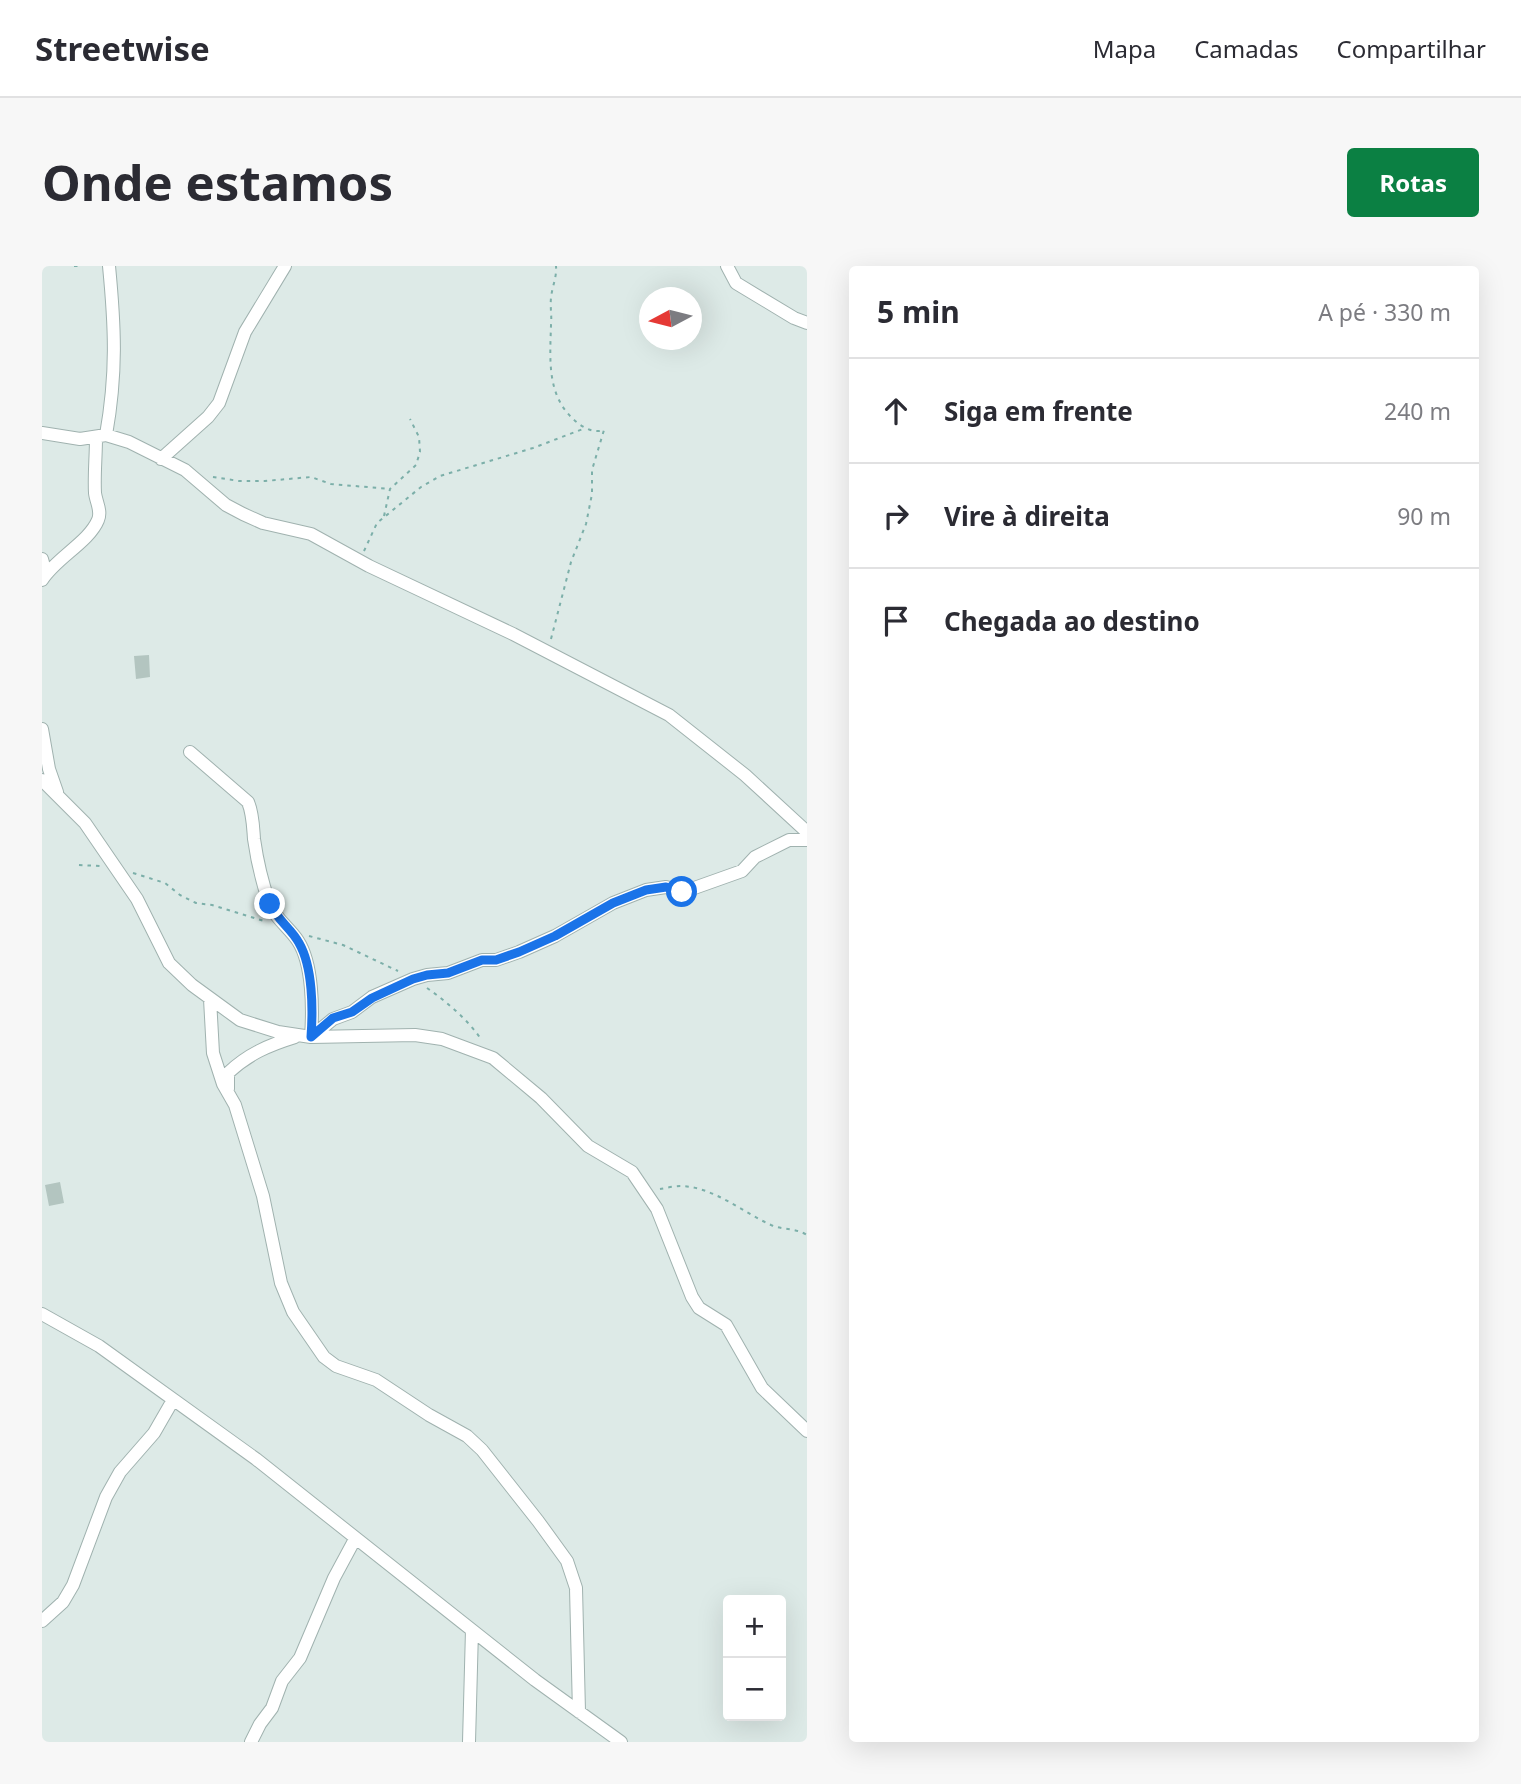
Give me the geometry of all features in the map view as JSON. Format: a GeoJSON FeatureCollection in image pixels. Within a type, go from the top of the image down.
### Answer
{"type":"FeatureCollection","features":[{"type":"Feature","properties":{"kind":"street"},"geometry":{"type":"LineString","coordinates":[[44,577],[89,532],[98,520],[100,512],[95,493],[101,436],[114,393],[116,334],[109,266]]}},
{"type":"Feature","properties":{"kind":"street"},"geometry":{"type":"LineString","coordinates":[[162,458],[208,417],[219,403],[245,332],[285,266]]}},
{"type":"Feature","properties":{"kind":"street"},"geometry":{"type":"LineString","coordinates":[[727,266],[736,283],[807,323]]}},
{"type":"Feature","properties":{"kind":"street"},"geometry":{"type":"LineString","coordinates":[[42,433],[80,439],[101,436],[129,442],[184,470],[226,505],[243,514],[263,523],[311,534],[669,715],[717,751],[807,832]]}},
{"type":"Feature","properties":{"kind":"street"},"geometry":{"type":"LineString","coordinates":[[42,559],[44,577]]}},
{"type":"Feature","properties":{"kind":"street"},"geometry":{"type":"LineString","coordinates":[[42,729],[54,788],[60,798]]}},
{"type":"Feature","properties":{"kind":"street"},"geometry":{"type":"LineString","coordinates":[[190,752],[248,802],[262,877],[270,904],[276,918],[298,941],[304,952],[313,1010],[305,1036]]}},
{"type":"Feature","properties":{"kind":"street"},"geometry":{"type":"LineString","coordinates":[[42,780],[85,823],[110,857],[146,915],[169,963],[191,985],[240,1020],[305,1036],[415,1035],[442,1039],[493,1058],[541,1098],[589,1146],[632,1172],[657,1209],[692,1297],[699,1308],[726,1325],[762,1388],[807,1431]]}},
{"type":"Feature","properties":{"kind":"street"},"geometry":{"type":"LineString","coordinates":[[229,1093],[228,1073],[255,1051],[305,1036],[333,1018],[352,1012],[372,998],[413,979],[448,973],[482,960],[496,960],[555,936],[613,903],[646,890],[666,887],[682,892],[741,871],[755,858],[789,841],[807,841]]}},
{"type":"Feature","properties":{"kind":"street"},"geometry":{"type":"LineString","coordinates":[[210,999],[213,1053],[223,1084],[235,1105],[263,1196],[282,1283],[293,1312],[324,1357],[336,1366],[376,1380],[467,1436],[489,1458],[566,1562],[576,1588],[579,1712]]}},
{"type":"Feature","properties":{"kind":"street"},"geometry":{"type":"LineString","coordinates":[[42,1314],[99,1346],[256,1459],[472,1630],[621,1742]]}},
{"type":"Feature","properties":{"kind":"street"},"geometry":{"type":"LineString","coordinates":[[42,1621],[63,1602],[73,1585],[106,1497],[120,1472],[154,1433],[173,1400]]}},
{"type":"Feature","properties":{"kind":"street"},"geometry":{"type":"LineString","coordinates":[[250,1742],[272,1708],[282,1681],[300,1658],[334,1577],[355,1539]]}},
{"type":"Feature","properties":{"kind":"street"},"geometry":{"type":"LineString","coordinates":[[469,1742],[472,1630]]}},
{"type":"Feature","properties":{"kind":"path"},"geometry":{"type":"LineString","coordinates":[[74,266],[79,266]]}},
{"type":"Feature","properties":{"kind":"path"},"geometry":{"type":"LineString","coordinates":[[547,652],[571,562],[586,524],[592,494],[592,470],[604,429],[598,432],[585,428],[565,410],[552,384],[549,366],[551,299],[556,266]]}},
{"type":"Feature","properties":{"kind":"path"},"geometry":{"type":"LineString","coordinates":[[207,477],[265,481],[311,477],[331,484],[390,489],[404,479],[416,465],[420,452],[419,437],[410,419]]}},
{"type":"Feature","properties":{"kind":"path"},"geometry":{"type":"LineString","coordinates":[[360,561],[377,523],[421,487],[440,476],[533,448],[585,428]]}},
{"type":"Feature","properties":{"kind":"path"},"geometry":{"type":"LineString","coordinates":[[384,517],[390,489]]}},
{"type":"Feature","properties":{"kind":"path"},"geometry":{"type":"LineString","coordinates":[[642,1185],[656,1189],[682,1186],[712,1193],[772,1225],[800,1230],[807,1235]]}},
{"type":"Feature","properties":{"kind":"building"},"geometry":{"type":"Polygon","coordinates":[[[149,655],[150,677],[136,679],[134,656],[149,655]]]}},
{"type":"Feature","properties":{"kind":"building"},"geometry":{"type":"Polygon","coordinates":[[[60,1182],[64,1203],[49,1206],[45,1185],[60,1182]]]}},
{"type":"Feature","properties":{"kind":"route"},"geometry":{"type":"LineString","coordinates":[[270,904],[276,918],[298,941],[304,952],[313,1010],[311,1037],[333,1018],[352,1012],[372,998],[413,979],[448,973],[482,960],[496,960],[519,952],[555,936],[613,903],[646,890],[666,887],[682,892]]}}]}
